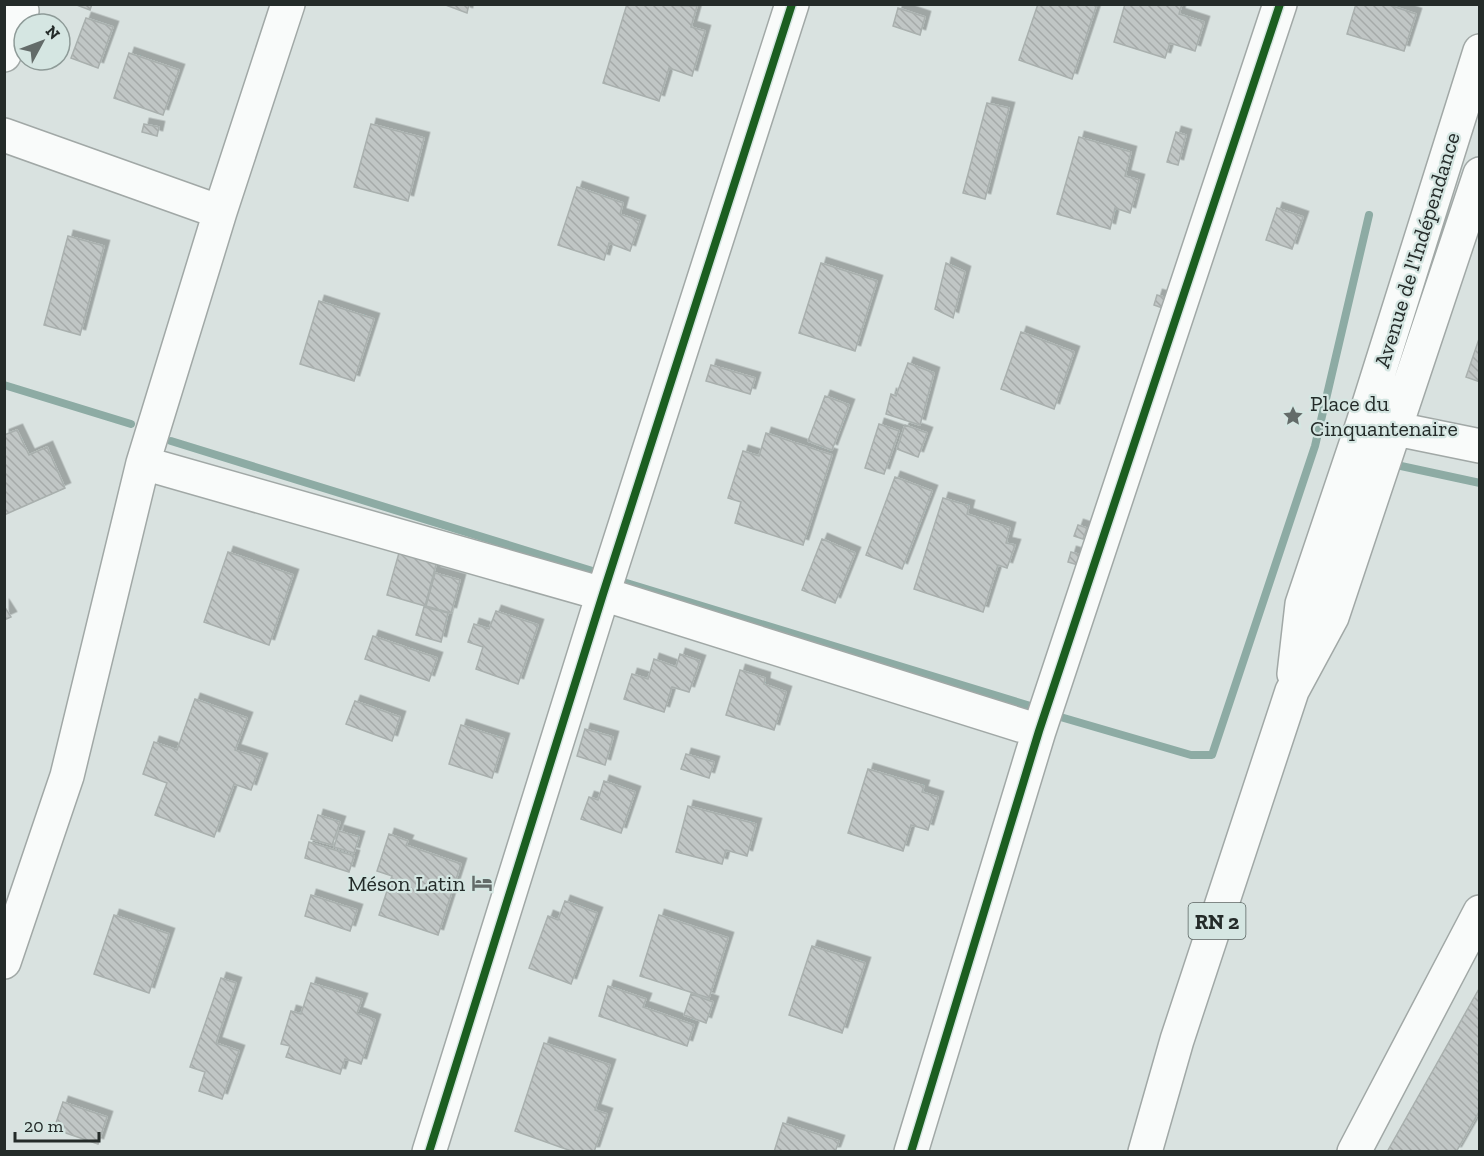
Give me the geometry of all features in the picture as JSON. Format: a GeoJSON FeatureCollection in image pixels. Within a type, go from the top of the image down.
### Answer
{"type":"FeatureCollection","features":[{"type":"Feature","properties":{"kind":"street"},"geometry":{"type":"LineString","coordinates":[[4,962],[67,776],[143,463],[220,212],[288,4]]}},
{"type":"Feature","properties":{"kind":"street"},"geometry":{"type":"LineString","coordinates":[[429,1152],[603,594],[792,4]]}},
{"type":"Feature","properties":{"kind":"street"},"geometry":{"type":"LineString","coordinates":[[911,1152],[1039,731],[1280,4]]}},
{"type":"Feature","properties":{"kind":"street"},"geometry":{"type":"LineString","coordinates":[[4,55],[22,11]]}},
{"type":"Feature","properties":{"kind":"street","name":"Avenue de l'Indépendance"},"geometry":{"type":"LineString","coordinates":[[1292,691],[1302,604],[1363,423],[1479,51]]}},
{"type":"Feature","properties":{"kind":"street"},"geometry":{"type":"LineString","coordinates":[[4,135],[220,212]]}},
{"type":"Feature","properties":{"kind":"street","name":"Avenue de l'Indépendance"},"geometry":{"type":"LineString","coordinates":[[1145,1152],[1181,1029],[1292,691],[1332,617],[1479,174]]}},
{"type":"Feature","properties":{"kind":"street"},"geometry":{"type":"LineString","coordinates":[[1363,423],[1479,446]]}},
{"type":"Feature","properties":{"kind":"street"},"geometry":{"type":"LineString","coordinates":[[143,463],[603,594],[1039,731]]}},
{"type":"Feature","properties":{"kind":"street"},"geometry":{"type":"LineString","coordinates":[[1354,1152],[1479,912]]}},
{"type":"Feature","properties":{"kind":"building"},"geometry":{"type":"Polygon","coordinates":[[[74,4],[92,4],[90,10],[74,4]]]}},
{"type":"Feature","properties":{"kind":"building"},"geometry":{"type":"Polygon","coordinates":[[[443,4],[469,4],[467,13],[443,4]]]}},
{"type":"Feature","properties":{"kind":"building"},"geometry":{"type":"Polygon","coordinates":[[[627,4],[697,6],[691,27],[705,31],[692,76],[669,68],[659,101],[603,83],[627,4]]]}},
{"type":"Feature","properties":{"kind":"building"},"geometry":{"type":"Polygon","coordinates":[[[1038,4],[1097,4],[1072,79],[1019,60],[1038,4]]]}},
{"type":"Feature","properties":{"kind":"building"},"geometry":{"type":"Polygon","coordinates":[[[1125,4],[1182,4],[1179,14],[1204,22],[1195,51],[1170,43],[1165,58],[1114,42],[1125,4]]]}},
{"type":"Feature","properties":{"kind":"building"},"geometry":{"type":"Polygon","coordinates":[[[1356,4],[1386,4],[1416,14],[1404,51],[1347,34],[1356,4]]]}},
{"type":"Feature","properties":{"kind":"building"},"geometry":{"type":"Polygon","coordinates":[[[898,8],[925,17],[920,35],[893,26],[898,8]]]}},
{"type":"Feature","properties":{"kind":"building"},"geometry":{"type":"Polygon","coordinates":[[[86,18],[113,27],[98,68],[72,58],[86,18]]]}},
{"type":"Feature","properties":{"kind":"building"},"geometry":{"type":"Polygon","coordinates":[[[129,53],[179,70],[163,115],[114,98],[129,53]]]}},
{"type":"Feature","properties":{"kind":"building"},"geometry":{"type":"Polygon","coordinates":[[[987,103],[1009,108],[985,199],[963,193],[987,103]]]}},
{"type":"Feature","properties":{"kind":"building"},"geometry":{"type":"Polygon","coordinates":[[[144,124],[159,127],[157,136],[142,132],[144,124]]]}},
{"type":"Feature","properties":{"kind":"building"},"geometry":{"type":"Polygon","coordinates":[[[371,124],[424,138],[408,201],[354,187],[371,124]]]}},
{"type":"Feature","properties":{"kind":"building"},"geometry":{"type":"Polygon","coordinates":[[[1176,132],[1186,135],[1178,165],[1167,162],[1176,132]]]}},
{"type":"Feature","properties":{"kind":"building"},"geometry":{"type":"Polygon","coordinates":[[[1079,137],[1131,152],[1125,176],[1139,180],[1130,213],[1115,208],[1110,229],[1057,214],[1079,137]]]}},
{"type":"Feature","properties":{"kind":"building"},"geometry":{"type":"Polygon","coordinates":[[[577,187],[623,203],[620,214],[640,221],[630,251],[609,243],[604,260],[558,245],[577,187]]]}},
{"type":"Feature","properties":{"kind":"building"},"geometry":{"type":"Polygon","coordinates":[[[1277,208],[1303,217],[1292,249],[1266,240],[1277,208]]]}},
{"type":"Feature","properties":{"kind":"building"},"geometry":{"type":"Polygon","coordinates":[[[68,236],[104,246],[80,335],[44,325],[68,236]]]}},
{"type":"Feature","properties":{"kind":"building"},"geometry":{"type":"Polygon","coordinates":[[[821,263],[877,281],[855,351],[799,333],[821,263]]]}},
{"type":"Feature","properties":{"kind":"building"},"geometry":{"type":"Polygon","coordinates":[[[946,263],[965,272],[953,318],[935,309],[946,263]]]}},
{"type":"Feature","properties":{"kind":"building"},"geometry":{"type":"Polygon","coordinates":[[[1157,295],[1174,300],[1171,311],[1154,305],[1157,295]]]}},
{"type":"Feature","properties":{"kind":"building"},"geometry":{"type":"Polygon","coordinates":[[[319,301],[374,319],[354,381],[300,364],[319,301]]]}},
{"type":"Feature","properties":{"kind":"building"},"geometry":{"type":"Polygon","coordinates":[[[1021,332],[1074,352],[1054,409],[1001,389],[1021,332]]]}},
{"type":"Feature","properties":{"kind":"building"},"geometry":{"type":"Polygon","coordinates":[[[1480,336],[1480,382],[1466,377],[1480,336]]]}},
{"type":"Feature","properties":{"kind":"building"},"geometry":{"type":"Polygon","coordinates":[[[908,363],[934,373],[920,425],[886,414],[891,394],[896,396],[908,363]]]}},
{"type":"Feature","properties":{"kind":"building"},"geometry":{"type":"Polygon","coordinates":[[[711,365],[755,378],[750,394],[706,381],[711,365]]]}},
{"type":"Feature","properties":{"kind":"building"},"geometry":{"type":"Polygon","coordinates":[[[825,396],[849,405],[832,450],[808,441],[825,396]]]}},
{"type":"Feature","properties":{"kind":"building"},"geometry":{"type":"Polygon","coordinates":[[[879,424],[899,431],[884,474],[865,468],[879,424]]]}},
{"type":"Feature","properties":{"kind":"building"},"geometry":{"type":"Polygon","coordinates":[[[905,425],[927,433],[918,457],[897,449],[905,425]]]}},
{"type":"Feature","properties":{"kind":"building"},"geometry":{"type":"Polygon","coordinates":[[[17,430],[29,455],[47,447],[65,488],[4,515],[4,435],[17,430]]]}},
{"type":"Feature","properties":{"kind":"building"},"geometry":{"type":"Polygon","coordinates":[[[766,433],[832,455],[803,545],[735,523],[741,502],[728,498],[743,451],[759,456],[766,433]]]}},
{"type":"Feature","properties":{"kind":"building"},"geometry":{"type":"Polygon","coordinates":[[[895,477],[932,491],[902,569],[866,555],[895,477]]]}},
{"type":"Feature","properties":{"kind":"building"},"geometry":{"type":"Polygon","coordinates":[[[943,498],[969,506],[967,514],[1010,528],[1006,543],[1015,545],[1007,568],[998,565],[983,612],[914,589],[943,498]]]}},
{"type":"Feature","properties":{"kind":"building"},"geometry":{"type":"Polygon","coordinates":[[[1078,525],[1087,528],[1083,539],[1074,536],[1078,525]]]}},
{"type":"Feature","properties":{"kind":"building"},"geometry":{"type":"Polygon","coordinates":[[[822,539],[855,553],[835,603],[802,590],[822,539]]]}},
{"type":"Feature","properties":{"kind":"building"},"geometry":{"type":"Polygon","coordinates":[[[401,546],[438,557],[425,606],[387,595],[401,546]]]}},
{"type":"Feature","properties":{"kind":"building"},"geometry":{"type":"Polygon","coordinates":[[[228,552],[293,575],[269,645],[204,622],[228,552]]]}},
{"type":"Feature","properties":{"kind":"building"},"geometry":{"type":"Polygon","coordinates":[[[1071,552],[1081,555],[1078,565],[1068,562],[1071,552]]]}},
{"type":"Feature","properties":{"kind":"building"},"geometry":{"type":"Polygon","coordinates":[[[435,573],[460,580],[451,613],[426,606],[435,573]]]}},
{"type":"Feature","properties":{"kind":"building"},"geometry":{"type":"Polygon","coordinates":[[[4,606],[11,617],[4,620],[4,606]]]}},
{"type":"Feature","properties":{"kind":"building"},"geometry":{"type":"Polygon","coordinates":[[[424,607],[448,613],[441,642],[416,635],[424,607]]]}},
{"type":"Feature","properties":{"kind":"building"},"geometry":{"type":"Polygon","coordinates":[[[496,611],[538,625],[518,684],[476,669],[483,647],[468,642],[474,624],[489,629],[496,611]]]}},
{"type":"Feature","properties":{"kind":"building"},"geometry":{"type":"Polygon","coordinates":[[[373,636],[437,658],[429,681],[365,659],[373,636]]]}},
{"type":"Feature","properties":{"kind":"building"},"geometry":{"type":"Polygon","coordinates":[[[680,654],[700,661],[689,692],[672,687],[664,712],[624,699],[632,674],[648,679],[654,659],[676,667],[680,654]]]}},
{"type":"Feature","properties":{"kind":"building"},"geometry":{"type":"Polygon","coordinates":[[[740,670],[765,678],[764,684],[786,692],[774,730],[726,715],[740,670]]]}},
{"type":"Feature","properties":{"kind":"building"},"geometry":{"type":"Polygon","coordinates":[[[195,699],[247,718],[235,750],[262,759],[251,790],[234,784],[214,837],[155,815],[167,783],[143,774],[154,742],[177,750],[195,699]]]}},
{"type":"Feature","properties":{"kind":"building"},"geometry":{"type":"Polygon","coordinates":[[[355,701],[400,717],[392,741],[346,724],[355,701]]]}},
{"type":"Feature","properties":{"kind":"building"},"geometry":{"type":"Polygon","coordinates":[[[461,725],[504,739],[492,778],[449,764],[461,725]]]}},
{"type":"Feature","properties":{"kind":"building"},"geometry":{"type":"Polygon","coordinates":[[[585,729],[613,737],[605,765],[577,756],[585,729]]]}},
{"type":"Feature","properties":{"kind":"building"},"geometry":{"type":"Polygon","coordinates":[[[686,754],[714,762],[709,778],[681,769],[686,754]]]}},
{"type":"Feature","properties":{"kind":"building"},"geometry":{"type":"Polygon","coordinates":[[[868,769],[924,786],[922,792],[938,797],[928,830],[911,825],[903,851],[848,833],[868,769]]]}},
{"type":"Feature","properties":{"kind":"building"},"geometry":{"type":"Polygon","coordinates":[[[604,781],[635,792],[621,833],[581,819],[589,797],[598,800],[604,781]]]}},
{"type":"Feature","properties":{"kind":"building"},"geometry":{"type":"Polygon","coordinates":[[[688,806],[756,824],[747,856],[726,850],[722,864],[676,852],[688,806]]]}},
{"type":"Feature","properties":{"kind":"building"},"geometry":{"type":"Polygon","coordinates":[[[318,815],[340,822],[332,845],[311,839],[318,815]]]}},
{"type":"Feature","properties":{"kind":"building"},"geometry":{"type":"Polygon","coordinates":[[[339,831],[359,837],[354,853],[334,847],[339,831]]]}},
{"type":"Feature","properties":{"kind":"building"},"geometry":{"type":"Polygon","coordinates":[[[389,834],[408,841],[406,845],[461,864],[438,935],[379,915],[392,876],[377,871],[389,834]]]}},
{"type":"Feature","properties":{"kind":"building"},"geometry":{"type":"Polygon","coordinates":[[[309,842],[354,856],[349,872],[305,858],[309,842]]]}},
{"type":"Feature","properties":{"kind":"building"},"geometry":{"type":"Polygon","coordinates":[[[311,895],[357,910],[350,931],[305,916],[311,895]]]}},
{"type":"Feature","properties":{"kind":"building"},"geometry":{"type":"Polygon","coordinates":[[[565,901],[597,913],[571,984],[529,968],[548,916],[558,920],[565,901]]]}},
{"type":"Feature","properties":{"kind":"building"},"geometry":{"type":"Polygon","coordinates":[[[114,915],[169,934],[149,993],[94,974],[114,915]]]}},
{"type":"Feature","properties":{"kind":"building"},"geometry":{"type":"Polygon","coordinates":[[[659,915],[728,938],[709,998],[640,976],[659,915]]]}},
{"type":"Feature","properties":{"kind":"building"},"geometry":{"type":"Polygon","coordinates":[[[812,946],[865,963],[842,1033],[789,1015],[812,946]]]}},
{"type":"Feature","properties":{"kind":"building"},"geometry":{"type":"Polygon","coordinates":[[[221,978],[236,983],[216,1043],[239,1051],[222,1099],[199,1091],[205,1072],[190,1067],[221,978]]]}},
{"type":"Feature","properties":{"kind":"building"},"geometry":{"type":"Polygon","coordinates":[[[311,983],[362,999],[357,1013],[375,1020],[361,1064],[345,1059],[340,1074],[286,1057],[290,1046],[281,1044],[291,1011],[301,1014],[311,983]]]}},
{"type":"Feature","properties":{"kind":"building"},"geometry":{"type":"Polygon","coordinates":[[[608,986],[646,999],[643,1007],[694,1025],[687,1046],[599,1016],[608,986]]]}},
{"type":"Feature","properties":{"kind":"building"},"geometry":{"type":"Polygon","coordinates":[[[1480,987],[1480,1110],[1456,1152],[1387,1152],[1480,987]]]}},
{"type":"Feature","properties":{"kind":"building"},"geometry":{"type":"Polygon","coordinates":[[[691,994],[713,1002],[706,1023],[684,1015],[691,994]]]}},
{"type":"Feature","properties":{"kind":"building"},"geometry":{"type":"Polygon","coordinates":[[[544,1043],[610,1065],[595,1110],[607,1114],[594,1152],[574,1152],[515,1131],[544,1043]]]}},
{"type":"Feature","properties":{"kind":"building"},"geometry":{"type":"Polygon","coordinates":[[[63,1102],[107,1117],[98,1144],[54,1129],[63,1102]]]}},
{"type":"Feature","properties":{"kind":"building"},"geometry":{"type":"Polygon","coordinates":[[[783,1123],[839,1141],[835,1152],[774,1152],[783,1123]]]}},
{"type":"Feature","properties":{"kind":"waterway"},"geometry":{"type":"LineString","coordinates":[[1057,716],[1191,755],[1212,755],[1315,446],[1369,215]]}},
{"type":"Feature","properties":{"kind":"waterway"},"geometry":{"type":"LineString","coordinates":[[4,385],[131,424]]}},
{"type":"Feature","properties":{"kind":"waterway"},"geometry":{"type":"LineString","coordinates":[[171,441],[599,573]]}},
{"type":"Feature","properties":{"kind":"waterway"},"geometry":{"type":"LineString","coordinates":[[1401,466],[1480,483]]}},
{"type":"Feature","properties":{"kind":"waterway"},"geometry":{"type":"LineString","coordinates":[[620,581],[1037,708]]}},
{"type":"Feature","properties":{"kind":"cycle path"},"geometry":{"type":"LineString","coordinates":[[429,1152],[603,594],[792,4]]}},
{"type":"Feature","properties":{"kind":"cycle path"},"geometry":{"type":"LineString","coordinates":[[911,1152],[1039,731],[1280,4]]}},
{"type":"Feature","properties":{"kind":"place","name":"Place du Cinquantenaire"},"geometry":{"type":"Point","coordinates":[1293,416]}},
{"type":"Feature","properties":{"kind":"place","name":"Méson Latin"},"geometry":{"type":"Point","coordinates":[482,883]}}]}
